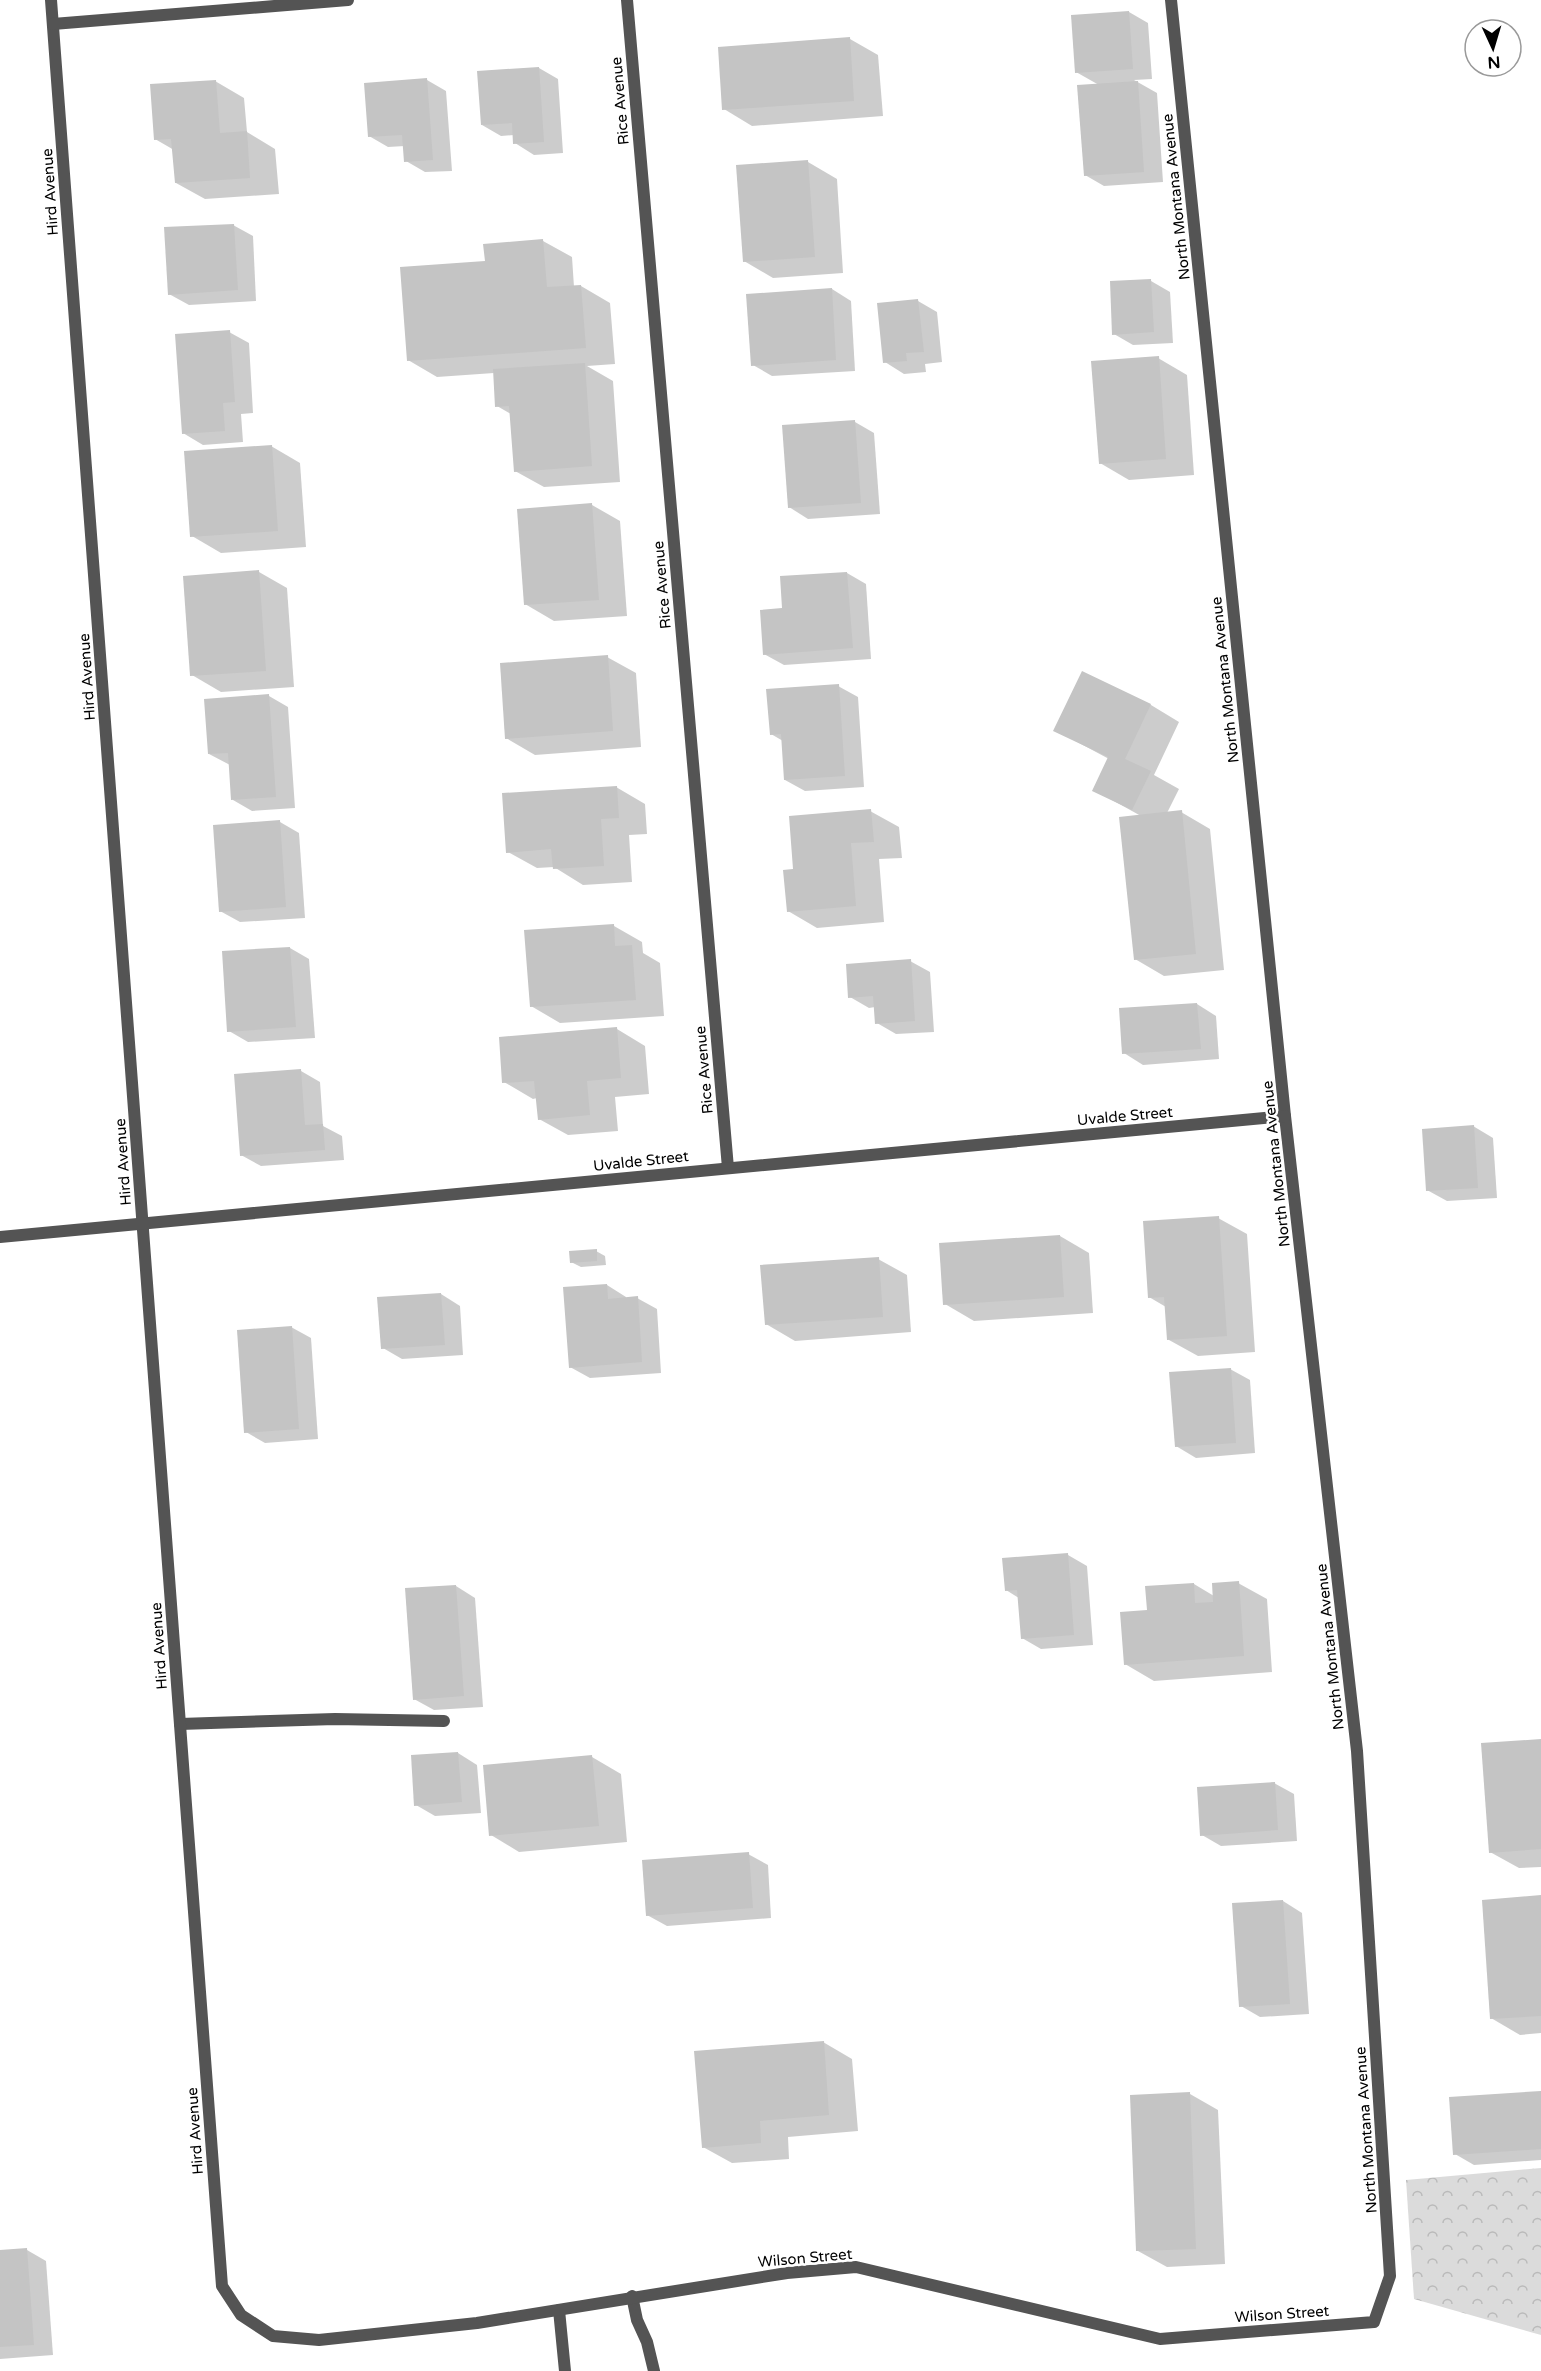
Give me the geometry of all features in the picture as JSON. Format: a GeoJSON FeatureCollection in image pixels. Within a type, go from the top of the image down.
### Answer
{"type":"FeatureCollection","features":[{"type":"Feature","properties":{"kind":"street","name":"Hird Avenue"},"geometry":{"type":"LineString","coordinates":[[51,0],[222,2286],[241,2315]]}},
{"type":"Feature","properties":{"kind":"street"},"geometry":{"type":"LineString","coordinates":[[53,24],[348,0]]}},
{"type":"Feature","properties":{"kind":"street","name":"Rice Avenue"},"geometry":{"type":"LineString","coordinates":[[627,0],[728,1168]]}},
{"type":"Feature","properties":{"kind":"street","name":"North Montana Avenue"},"geometry":{"type":"LineString","coordinates":[[1171,0],[1285,1116],[1357,1751],[1390,2276],[1374,2322]]}},
{"type":"Feature","properties":{"kind":"street","name":"Uvalde Street"},"geometry":{"type":"LineString","coordinates":[[0,1237],[1285,1116]]}},
{"type":"Feature","properties":{"kind":"street"},"geometry":{"type":"LineString","coordinates":[[180,1724],[335,1719],[444,1721]]}},
{"type":"Feature","properties":{"kind":"street","name":"Wilson Street"},"geometry":{"type":"LineString","coordinates":[[241,2315],[273,2336],[319,2340],[477,2323],[632,2296],[787,2273],[856,2267],[1160,2338],[1374,2322]]}},
{"type":"Feature","properties":{"kind":"street"},"geometry":{"type":"LineString","coordinates":[[632,2296],[637,2320],[647,2342],[654,2371]]}},
{"type":"Feature","properties":{"kind":"street"},"geometry":{"type":"LineString","coordinates":[[559,2310],[565,2371]]}},
{"type":"Feature","properties":{"kind":"green space"},"geometry":{"type":"Polygon","coordinates":[[[1541,2168],[1541,2335],[1414,2299],[1406,2180],[1541,2168]]]}},
{"type":"Feature","properties":{"kind":"building"},"geometry":{"type":"Polygon","coordinates":[[[1129,11],[1133,69],[1075,73],[1071,15],[1129,11]]]}},
{"type":"Feature","properties":{"kind":"building"},"geometry":{"type":"Polygon","coordinates":[[[850,37],[854,101],[722,110],[718,47],[850,37]]]}},
{"type":"Feature","properties":{"kind":"building"},"geometry":{"type":"Polygon","coordinates":[[[539,67],[544,142],[513,144],[512,123],[481,125],[477,71],[539,67]]]}},
{"type":"Feature","properties":{"kind":"building"},"geometry":{"type":"Polygon","coordinates":[[[427,78],[433,160],[404,162],[402,135],[368,137],[364,83],[427,78]]]}},
{"type":"Feature","properties":{"kind":"building"},"geometry":{"type":"Polygon","coordinates":[[[216,80],[220,133],[247,131],[250,178],[175,183],[171,139],[154,140],[150,84],[216,80]]]}},
{"type":"Feature","properties":{"kind":"building"},"geometry":{"type":"Polygon","coordinates":[[[1138,81],[1144,172],[1084,176],[1077,85],[1138,81]]]}},
{"type":"Feature","properties":{"kind":"building"},"geometry":{"type":"Polygon","coordinates":[[[808,160],[815,257],[743,262],[736,165],[808,160]]]}},
{"type":"Feature","properties":{"kind":"building"},"geometry":{"type":"Polygon","coordinates":[[[234,224],[238,290],[168,295],[164,227],[234,224]]]}},
{"type":"Feature","properties":{"kind":"building"},"geometry":{"type":"Polygon","coordinates":[[[543,239],[547,287],[581,285],[586,348],[407,361],[400,267],[485,261],[483,244],[543,239]]]}},
{"type":"Feature","properties":{"kind":"building"},"geometry":{"type":"Polygon","coordinates":[[[1151,279],[1154,332],[1112,335],[1110,281],[1151,279]]]}},
{"type":"Feature","properties":{"kind":"building"},"geometry":{"type":"Polygon","coordinates":[[[832,288],[836,360],[751,366],[746,294],[832,288]]]}},
{"type":"Feature","properties":{"kind":"building"},"geometry":{"type":"Polygon","coordinates":[[[918,299],[924,352],[906,353],[907,361],[883,363],[877,303],[918,299]]]}},
{"type":"Feature","properties":{"kind":"building"},"geometry":{"type":"Polygon","coordinates":[[[230,330],[235,402],[223,403],[225,431],[182,434],[175,334],[230,330]]]}},
{"type":"Feature","properties":{"kind":"building"},"geometry":{"type":"Polygon","coordinates":[[[1159,356],[1166,459],[1099,464],[1091,361],[1159,356]]]}},
{"type":"Feature","properties":{"kind":"building"},"geometry":{"type":"Polygon","coordinates":[[[585,363],[592,466],[514,472],[509,406],[495,407],[493,369],[585,363]]]}},
{"type":"Feature","properties":{"kind":"building"},"geometry":{"type":"Polygon","coordinates":[[[855,420],[861,503],[788,508],[782,425],[855,420]]]}},
{"type":"Feature","properties":{"kind":"building"},"geometry":{"type":"Polygon","coordinates":[[[272,445],[278,531],[190,537],[184,451],[272,445]]]}},
{"type":"Feature","properties":{"kind":"building"},"geometry":{"type":"Polygon","coordinates":[[[592,503],[599,600],[524,605],[517,509],[592,503]]]}},
{"type":"Feature","properties":{"kind":"building"},"geometry":{"type":"Polygon","coordinates":[[[259,570],[266,671],[190,676],[183,576],[259,570]]]}},
{"type":"Feature","properties":{"kind":"building"},"geometry":{"type":"Polygon","coordinates":[[[847,572],[853,648],[763,655],[760,610],[782,608],[780,576],[847,572]]]}},
{"type":"Feature","properties":{"kind":"building"},"geometry":{"type":"Polygon","coordinates":[[[608,655],[613,731],[505,739],[500,663],[608,655]]]}},
{"type":"Feature","properties":{"kind":"building"},"geometry":{"type":"Polygon","coordinates":[[[1082,671],[1151,704],[1125,759],[1151,771],[1132,810],[1092,791],[1108,757],[1053,731],[1082,671]]]}},
{"type":"Feature","properties":{"kind":"building"},"geometry":{"type":"Polygon","coordinates":[[[839,684],[845,776],[784,780],[781,734],[770,735],[766,689],[839,684]]]}},
{"type":"Feature","properties":{"kind":"building"},"geometry":{"type":"Polygon","coordinates":[[[269,694],[276,797],[231,800],[228,753],[208,754],[204,699],[269,694]]]}},
{"type":"Feature","properties":{"kind":"building"},"geometry":{"type":"Polygon","coordinates":[[[617,786],[619,818],[601,819],[604,866],[553,869],[551,849],[506,853],[502,793],[617,786]]]}},
{"type":"Feature","properties":{"kind":"building"},"geometry":{"type":"Polygon","coordinates":[[[871,809],[874,842],[851,843],[856,906],[787,912],[783,870],[793,869],[789,816],[871,809]]]}},
{"type":"Feature","properties":{"kind":"building"},"geometry":{"type":"Polygon","coordinates":[[[1182,810],[1196,954],[1134,960],[1119,817],[1182,810]]]}},
{"type":"Feature","properties":{"kind":"building"},"geometry":{"type":"Polygon","coordinates":[[[280,820],[286,907],[219,912],[213,825],[280,820]]]}},
{"type":"Feature","properties":{"kind":"building"},"geometry":{"type":"Polygon","coordinates":[[[614,924],[615,946],[632,945],[636,1000],[530,1007],[524,930],[614,924]]]}},
{"type":"Feature","properties":{"kind":"building"},"geometry":{"type":"Polygon","coordinates":[[[290,947],[296,1027],[227,1032],[222,951],[290,947]]]}},
{"type":"Feature","properties":{"kind":"building"},"geometry":{"type":"Polygon","coordinates":[[[911,959],[915,1021],[875,1024],[873,996],[848,998],[846,964],[911,959]]]}},
{"type":"Feature","properties":{"kind":"building"},"geometry":{"type":"Polygon","coordinates":[[[1197,1003],[1201,1049],[1122,1054],[1119,1008],[1197,1003]]]}},
{"type":"Feature","properties":{"kind":"building"},"geometry":{"type":"Polygon","coordinates":[[[617,1027],[621,1078],[587,1081],[590,1115],[538,1120],[534,1081],[502,1083],[499,1037],[617,1027]]]}},
{"type":"Feature","properties":{"kind":"building"},"geometry":{"type":"Polygon","coordinates":[[[301,1069],[305,1125],[323,1124],[325,1150],[240,1156],[234,1074],[301,1069]]]}},
{"type":"Feature","properties":{"kind":"building"},"geometry":{"type":"Polygon","coordinates":[[[1474,1125],[1478,1188],[1426,1191],[1422,1129],[1474,1125]]]}},
{"type":"Feature","properties":{"kind":"building"},"geometry":{"type":"Polygon","coordinates":[[[1219,1216],[1227,1336],[1167,1340],[1164,1297],[1148,1298],[1143,1221],[1219,1216]]]}},
{"type":"Feature","properties":{"kind":"building"},"geometry":{"type":"Polygon","coordinates":[[[1060,1235],[1064,1297],[943,1305],[939,1243],[1060,1235]]]}},
{"type":"Feature","properties":{"kind":"building"},"geometry":{"type":"Polygon","coordinates":[[[597,1249],[597,1261],[570,1263],[569,1251],[597,1249]]]}},
{"type":"Feature","properties":{"kind":"building"},"geometry":{"type":"Polygon","coordinates":[[[879,1257],[883,1317],[765,1325],[760,1265],[879,1257]]]}},
{"type":"Feature","properties":{"kind":"building"},"geometry":{"type":"Polygon","coordinates":[[[607,1284],[608,1299],[638,1296],[642,1362],[569,1368],[563,1287],[607,1284]]]}},
{"type":"Feature","properties":{"kind":"building"},"geometry":{"type":"Polygon","coordinates":[[[441,1293],[445,1345],[381,1349],[377,1297],[441,1293]]]}},
{"type":"Feature","properties":{"kind":"building"},"geometry":{"type":"Polygon","coordinates":[[[292,1326],[299,1429],[244,1433],[237,1330],[292,1326]]]}},
{"type":"Feature","properties":{"kind":"building"},"geometry":{"type":"Polygon","coordinates":[[[1231,1368],[1236,1443],[1175,1447],[1169,1372],[1231,1368]]]}},
{"type":"Feature","properties":{"kind":"building"},"geometry":{"type":"Polygon","coordinates":[[[1068,1553],[1074,1635],[1021,1639],[1017,1590],[1005,1591],[1002,1558],[1068,1553]]]}},
{"type":"Feature","properties":{"kind":"building"},"geometry":{"type":"Polygon","coordinates":[[[1239,1581],[1244,1656],[1124,1665],[1120,1612],[1147,1610],[1145,1586],[1194,1583],[1195,1603],[1213,1602],[1212,1583],[1239,1581]]]}},
{"type":"Feature","properties":{"kind":"building"},"geometry":{"type":"Polygon","coordinates":[[[456,1585],[464,1696],[413,1700],[405,1588],[456,1585]]]}},
{"type":"Feature","properties":{"kind":"building"},"geometry":{"type":"Polygon","coordinates":[[[1541,1739],[1541,1849],[1489,1853],[1481,1743],[1541,1739]]]}},
{"type":"Feature","properties":{"kind":"building"},"geometry":{"type":"Polygon","coordinates":[[[458,1752],[462,1802],[414,1806],[411,1755],[458,1752]]]}},
{"type":"Feature","properties":{"kind":"building"},"geometry":{"type":"Polygon","coordinates":[[[592,1755],[599,1826],[489,1836],[483,1765],[592,1755]]]}},
{"type":"Feature","properties":{"kind":"building"},"geometry":{"type":"Polygon","coordinates":[[[1275,1782],[1278,1830],[1200,1836],[1197,1787],[1275,1782]]]}},
{"type":"Feature","properties":{"kind":"building"},"geometry":{"type":"Polygon","coordinates":[[[749,1852],[753,1908],[646,1916],[642,1860],[749,1852]]]}},
{"type":"Feature","properties":{"kind":"building"},"geometry":{"type":"Polygon","coordinates":[[[1541,1895],[1541,2016],[1490,2019],[1482,1900],[1541,1895]]]}},
{"type":"Feature","properties":{"kind":"building"},"geometry":{"type":"Polygon","coordinates":[[[1283,1900],[1290,2004],[1239,2007],[1232,1903],[1283,1900]]]}},
{"type":"Feature","properties":{"kind":"building"},"geometry":{"type":"Polygon","coordinates":[[[824,2041],[829,2115],[760,2121],[761,2143],[702,2148],[694,2051],[824,2041]]]}},
{"type":"Feature","properties":{"kind":"building"},"geometry":{"type":"Polygon","coordinates":[[[1541,2091],[1541,2149],[1453,2155],[1449,2097],[1541,2091]]]}},
{"type":"Feature","properties":{"kind":"building"},"geometry":{"type":"Polygon","coordinates":[[[1190,2092],[1196,2249],[1136,2251],[1130,2095],[1190,2092]]]}},
{"type":"Feature","properties":{"kind":"building"},"geometry":{"type":"Polygon","coordinates":[[[27,2248],[34,2345],[0,2347],[0,2250],[27,2248]]]}}]}
